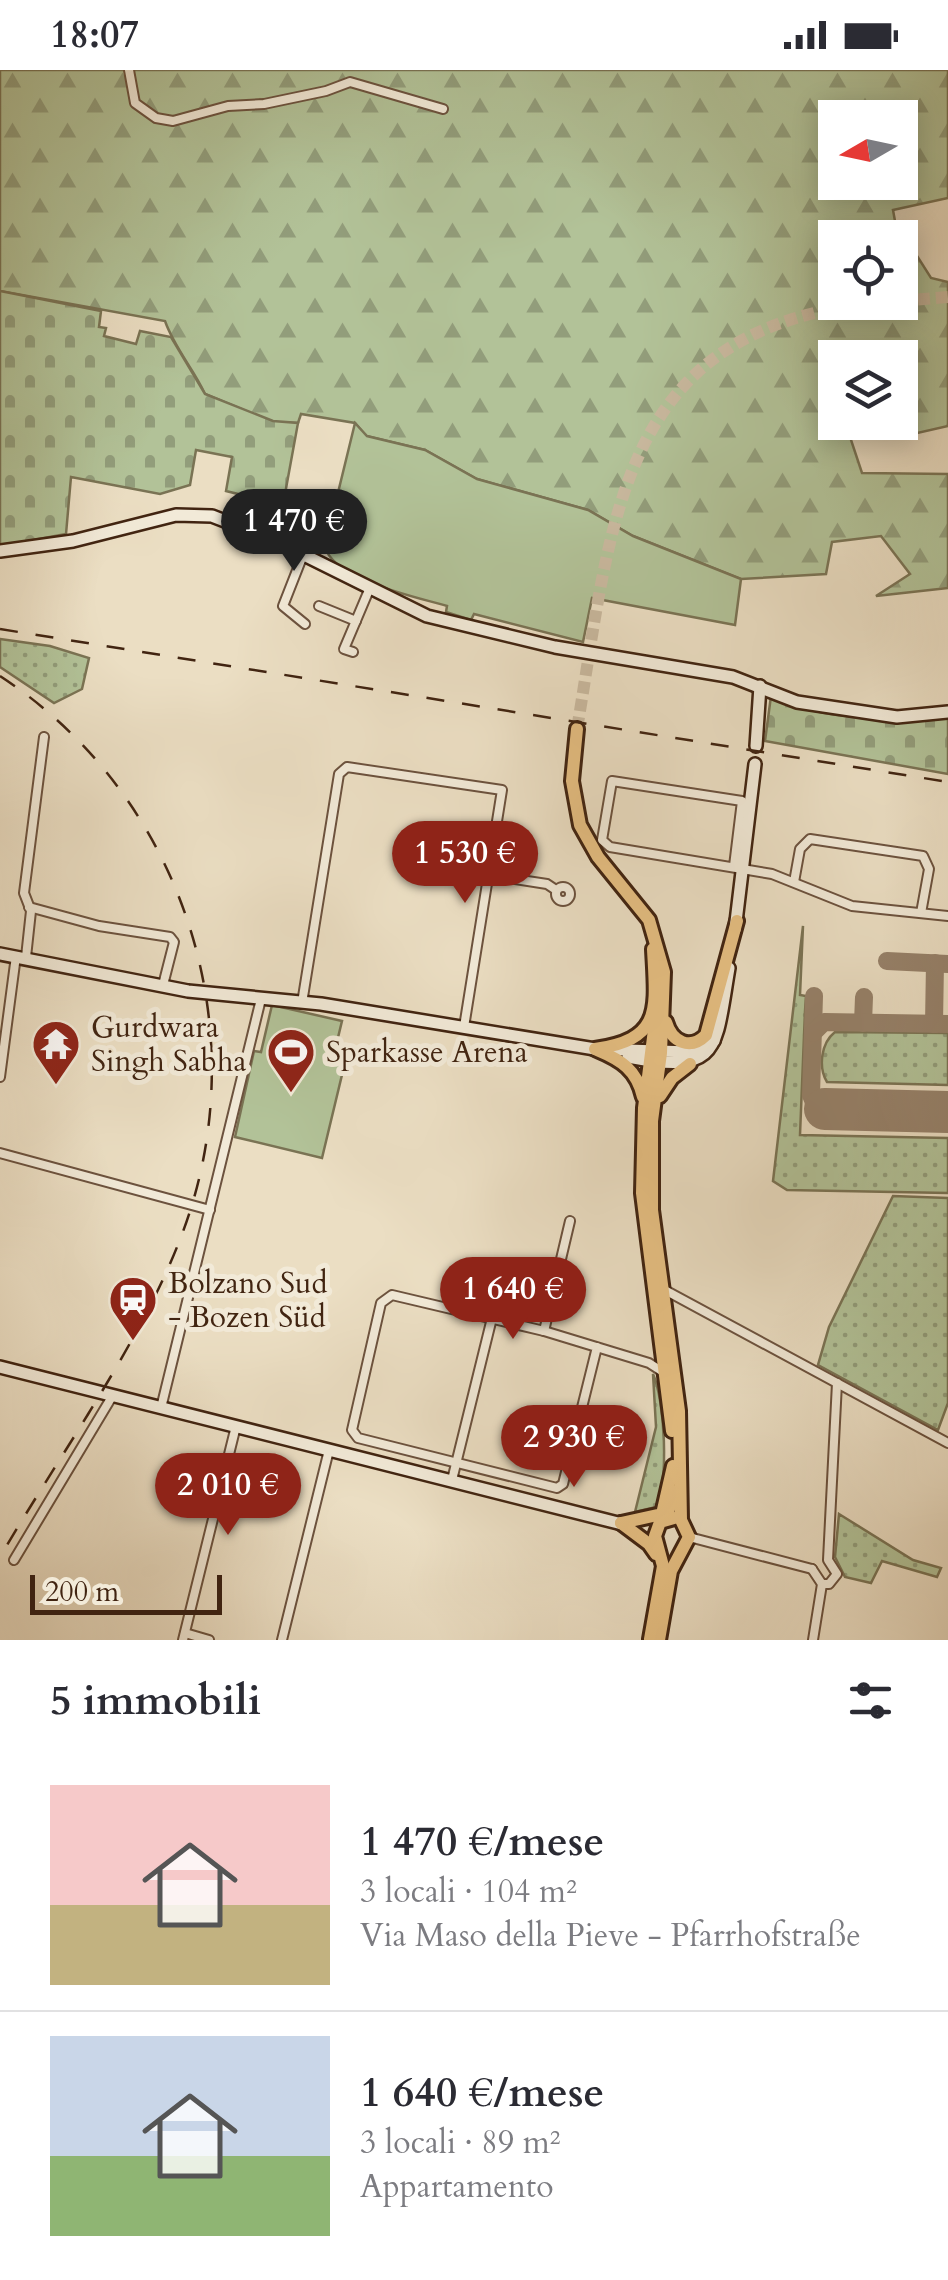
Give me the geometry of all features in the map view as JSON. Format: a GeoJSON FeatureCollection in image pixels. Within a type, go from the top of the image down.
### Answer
{"type":"FeatureCollection","features":[{"type":"Feature","properties":{"kind":"main road"},"geometry":{"type":"LineString","coordinates":[[577,729],[572,781],[580,825],[598,857],[652,925],[670,1034],[683,1043],[700,1040],[711,1023],[737,921]]}},
{"type":"Feature","properties":{"kind":"main road"},"geometry":{"type":"LineString","coordinates":[[639,907],[653,942],[659,985],[643,1211],[666,1376],[673,1466],[669,1520]]}},
{"type":"Feature","properties":{"kind":"main road"},"geometry":{"type":"LineString","coordinates":[[595,1048],[631,1042],[648,1026],[654,995],[653,942]]}},
{"type":"Feature","properties":{"kind":"main road"},"geometry":{"type":"LineString","coordinates":[[654,1057],[665,992]]}},
{"type":"Feature","properties":{"kind":"main road"},"geometry":{"type":"LineString","coordinates":[[595,1048],[624,1063],[636,1076],[648,1113],[652,1210],[679,1411],[669,1520],[658,1545],[660,1586],[650,1640]]}},
{"type":"Feature","properties":{"kind":"main road"},"geometry":{"type":"LineString","coordinates":[[648,1113],[666,1083],[690,1064]]}},
{"type":"Feature","properties":{"kind":"main road"},"geometry":{"type":"LineString","coordinates":[[621,1523],[662,1514],[673,1466]]}},
{"type":"Feature","properties":{"kind":"main road"},"geometry":{"type":"LineString","coordinates":[[658,1640],[678,1552],[689,1537],[669,1520]]}},
{"type":"Feature","properties":{"kind":"main road"},"geometry":{"type":"LineString","coordinates":[[621,1523],[655,1552],[660,1586]]}},
{"type":"Feature","properties":{"kind":"main road"},"geometry":{"type":"LineString","coordinates":[[658,1545],[678,1552]]}},
{"type":"Feature","properties":{"kind":"street"},"geometry":{"type":"LineString","coordinates":[[129,70],[135,104],[156,118],[173,121],[350,82],[443,110]]}},
{"type":"Feature","properties":{"kind":"street"},"geometry":{"type":"LineString","coordinates":[[0,551],[73,541],[181,514],[227,521],[427,616],[493,633],[710,672],[760,686],[796,702],[873,715],[948,712]]}},
{"type":"Feature","properties":{"kind":"street"},"geometry":{"type":"LineString","coordinates":[[303,555],[283,606],[292,618],[304,624]]}},
{"type":"Feature","properties":{"kind":"street"},"geometry":{"type":"LineString","coordinates":[[353,652],[344,649],[368,590]]}},
{"type":"Feature","properties":{"kind":"street"},"geometry":{"type":"LineString","coordinates":[[319,606],[356,621]]}},
{"type":"Feature","properties":{"kind":"street"},"geometry":{"type":"LineString","coordinates":[[756,746],[760,686]]}},
{"type":"Feature","properties":{"kind":"street"},"geometry":{"type":"LineString","coordinates":[[0,1078],[29,907],[24,894],[44,737]]}},
{"type":"Feature","properties":{"kind":"street"},"geometry":{"type":"LineString","coordinates":[[740,867],[754,764]]}},
{"type":"Feature","properties":{"kind":"street"},"geometry":{"type":"LineString","coordinates":[[302,1003],[338,774],[347,767],[502,790],[464,1027]]}},
{"type":"Feature","properties":{"kind":"street"},"geometry":{"type":"LineString","coordinates":[[0,954],[164,985],[464,1027],[690,1064],[700,1060],[714,1041],[737,921],[740,867],[742,801],[612,781],[602,840],[610,847],[740,867],[794,882],[852,906],[948,916]]}},
{"type":"Feature","properties":{"kind":"street"},"geometry":{"type":"LineString","coordinates":[[794,882],[800,849],[810,839],[924,856],[929,869],[921,912]]}},
{"type":"Feature","properties":{"kind":"street"},"geometry":{"type":"LineString","coordinates":[[488,876],[547,884],[556,890]]}},
{"type":"Feature","properties":{"kind":"street"},"geometry":{"type":"LineString","coordinates":[[29,907],[99,926],[170,937],[174,942],[164,985]]}},
{"type":"Feature","properties":{"kind":"street"},"geometry":{"type":"LineString","coordinates":[[161,1408],[260,999]]}},
{"type":"Feature","properties":{"kind":"street"},"geometry":{"type":"LineString","coordinates":[[654,1057],[690,1052],[714,1041]]}},
{"type":"Feature","properties":{"kind":"street"},"geometry":{"type":"LineString","coordinates":[[0,1154],[210,1210]]}},
{"type":"Feature","properties":{"kind":"street"},"geometry":{"type":"LineString","coordinates":[[544,1331],[570,1221]]}},
{"type":"Feature","properties":{"kind":"street"},"geometry":{"type":"LineString","coordinates":[[661,1288],[948,1443]]}},
{"type":"Feature","properties":{"kind":"street"},"geometry":{"type":"LineString","coordinates":[[597,1347],[563,1484],[558,1488],[358,1438],[352,1430],[381,1303],[392,1296],[544,1331],[597,1347],[640,1360],[666,1376]]}},
{"type":"Feature","properties":{"kind":"street"},"geometry":{"type":"LineString","coordinates":[[452,1480],[492,1318]]}},
{"type":"Feature","properties":{"kind":"street"},"geometry":{"type":"LineString","coordinates":[[640,1360],[656,1355],[662,1348]]}},
{"type":"Feature","properties":{"kind":"street"},"geometry":{"type":"LineString","coordinates":[[0,1367],[621,1523],[658,1545]]}},
{"type":"Feature","properties":{"kind":"street"},"geometry":{"type":"LineString","coordinates":[[822,1584],[829,1584],[837,1574],[828,1560],[837,1383]]}},
{"type":"Feature","properties":{"kind":"street"},"geometry":{"type":"LineString","coordinates":[[14,1560],[113,1395]]}},
{"type":"Feature","properties":{"kind":"street"},"geometry":{"type":"LineString","coordinates":[[210,1640],[184,1637],[236,1426]]}},
{"type":"Feature","properties":{"kind":"street"},"geometry":{"type":"LineString","coordinates":[[282,1640],[329,1450]]}},
{"type":"Feature","properties":{"kind":"street"},"geometry":{"type":"LineString","coordinates":[[621,1523],[669,1520]]}},
{"type":"Feature","properties":{"kind":"street"},"geometry":{"type":"LineString","coordinates":[[689,1537],[812,1570],[822,1584],[813,1640]]}},
{"type":"Feature","properties":{"kind":"street"},"geometry":{"type":"LineString","coordinates":[[812,1570],[820,1560],[828,1560]]}},
{"type":"Feature","properties":{"kind":"green space"},"geometry":{"type":"Polygon","coordinates":[[[0,70],[948,70],[948,198],[893,210],[895,220],[818,220],[818,320],[918,320],[918,257],[931,278],[948,282],[948,426],[918,433],[918,340],[818,340],[818,440],[851,440],[862,473],[948,474],[948,588],[876,596],[910,574],[881,536],[832,542],[826,574],[741,579],[633,536],[588,510],[477,479],[425,450],[366,436],[355,423],[301,414],[298,423],[273,422],[205,394],[165,321],[0,291],[0,70]]]}},
{"type":"Feature","properties":{"kind":"green space"},"geometry":{"type":"Polygon","coordinates":[[[0,291],[101,311],[99,327],[106,328],[104,336],[136,344],[140,331],[171,337],[205,394],[273,421],[298,423],[283,505],[226,491],[232,457],[196,450],[190,485],[160,494],[71,477],[66,534],[0,546],[0,291]]]}},
{"type":"Feature","properties":{"kind":"green space"},"geometry":{"type":"Polygon","coordinates":[[[355,423],[367,436],[425,450],[477,479],[588,510],[633,536],[741,579],[735,625],[592,598],[583,642],[474,614],[471,620],[446,612],[447,606],[359,578],[331,558],[325,546],[355,423]]]}},
{"type":"Feature","properties":{"kind":"green space"},"geometry":{"type":"Polygon","coordinates":[[[0,639],[50,646],[89,658],[82,689],[54,703],[0,667],[0,639]]]}},
{"type":"Feature","properties":{"kind":"green space"},"geometry":{"type":"Polygon","coordinates":[[[771,696],[835,715],[948,715],[948,774],[765,741],[771,696]]]}},
{"type":"Feature","properties":{"kind":"green space"},"geometry":{"type":"Polygon","coordinates":[[[803,926],[800,995],[806,996],[800,1135],[948,1138],[948,1193],[787,1190],[773,1181],[803,926]]]}},
{"type":"Feature","properties":{"kind":"green space","name":"Sparkasse Arena"},"geometry":{"type":"Polygon","coordinates":[[[272,1005],[342,1021],[335,1050],[347,1054],[322,1158],[235,1137],[254,1051],[261,1052],[272,1005]]]}},
{"type":"Feature","properties":{"kind":"green space"},"geometry":{"type":"Polygon","coordinates":[[[835,1032],[948,1033],[948,1085],[827,1082],[822,1056],[835,1032]]]}},
{"type":"Feature","properties":{"kind":"green space"},"geometry":{"type":"Polygon","coordinates":[[[893,1196],[948,1198],[948,1403],[938,1430],[818,1365],[829,1327],[893,1196]]]}},
{"type":"Feature","properties":{"kind":"green space"},"geometry":{"type":"Polygon","coordinates":[[[653,1374],[663,1421],[663,1479],[656,1507],[635,1512],[656,1427],[653,1374]]]}},
{"type":"Feature","properties":{"kind":"green space"},"geometry":{"type":"Polygon","coordinates":[[[839,1514],[913,1560],[941,1568],[937,1577],[882,1561],[871,1583],[845,1577],[835,1557],[839,1514]]]}},
{"type":"Feature","properties":{"kind":"taxiway"},"geometry":{"type":"LineString","coordinates":[[887,961],[948,964]]}},
{"type":"Feature","properties":{"kind":"taxiway"},"geometry":{"type":"LineString","coordinates":[[934,1024],[935,963]]}},
{"type":"Feature","properties":{"kind":"taxiway"},"geometry":{"type":"LineString","coordinates":[[814,996],[811,1095],[815,1105],[825,1109]]}},
{"type":"Feature","properties":{"kind":"taxiway"},"geometry":{"type":"LineString","coordinates":[[863,1023],[864,997]]}},
{"type":"Feature","properties":{"kind":"taxiway"},"geometry":{"type":"LineString","coordinates":[[813,1033],[824,1022],[948,1024]]}},
{"type":"Feature","properties":{"kind":"runway"},"geometry":{"type":"LineString","coordinates":[[825,1109],[948,1112]]}},
{"type":"Feature","properties":{"kind":"tunnel"},"geometry":{"type":"LineString","coordinates":[[918,300],[948,297]]}},
{"type":"Feature","properties":{"kind":"tunnel"},"geometry":{"type":"LineString","coordinates":[[577,729],[603,576],[620,506],[644,444],[679,391],[728,348],[795,318],[818,314]]}},
{"type":"Feature","properties":{"kind":"railway"},"geometry":{"type":"LineString","coordinates":[[0,629],[948,782]]}},
{"type":"Feature","properties":{"kind":"railway"},"geometry":{"type":"LineString","coordinates":[[0,676],[64,727],[118,787],[160,854],[190,927],[207,1004],[212,1084],[202,1163],[179,1242],[162,1281],[120,1361],[0,1557]]}},
{"type":"Feature","properties":{"kind":"place","name":"Gurdwara Singh Sabha"},"geometry":{"type":"Point","coordinates":[56,1086]}},
{"type":"Feature","properties":{"kind":"place","name":"Sparkasse Arena"},"geometry":{"type":"Point","coordinates":[291,1094]}},
{"type":"Feature","properties":{"kind":"place","name":"Bolzano Sud - Bozen Süd"},"geometry":{"type":"Point","coordinates":[133,1342]}}]}
